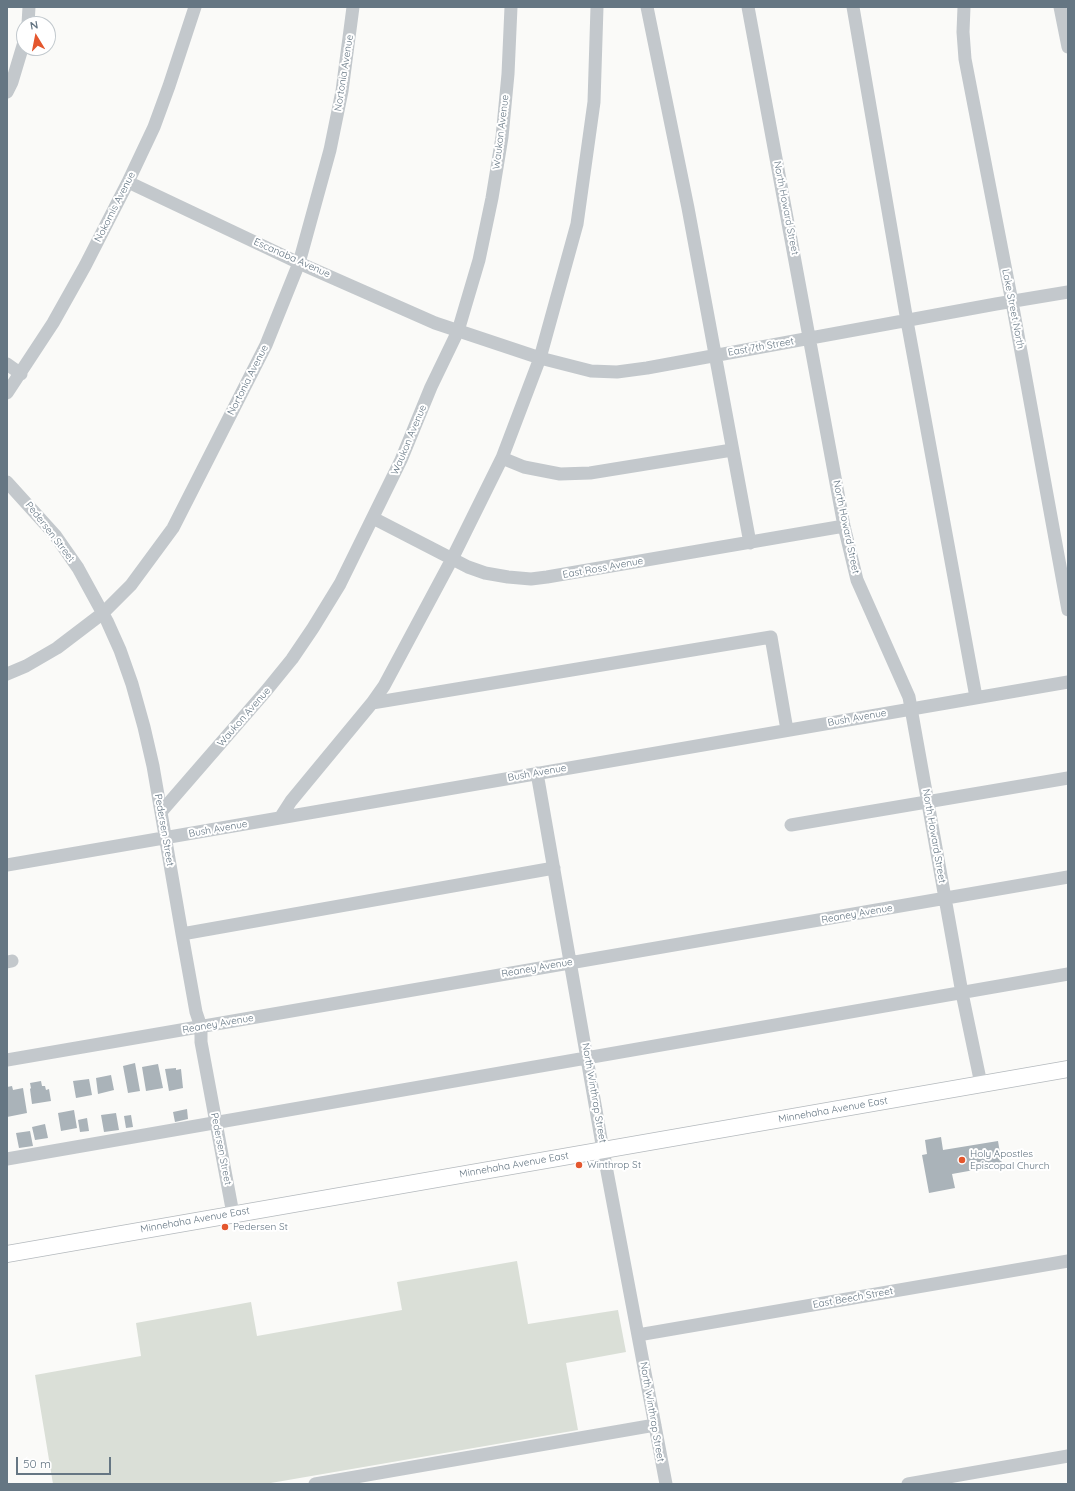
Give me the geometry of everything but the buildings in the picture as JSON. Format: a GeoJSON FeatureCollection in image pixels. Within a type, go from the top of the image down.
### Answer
{"type":"FeatureCollection","features":[{"type":"Feature","properties":{"kind":"main road","name":"Minnehaha Avenue East"},"geometry":{"type":"LineString","coordinates":[[7,1254],[1068,1069]]}},
{"type":"Feature","properties":{"kind":"street","name":"Nokomis Avenue"},"geometry":{"type":"LineString","coordinates":[[7,393],[21,374],[57,317],[128,182],[156,120],[195,7]]}},
{"type":"Feature","properties":{"kind":"street","name":"Nortonia Avenue"},"geometry":{"type":"LineString","coordinates":[[7,674],[26,666],[57,648],[103,614],[131,585],[174,528],[266,345],[299,263],[330,150],[342,91],[353,7]]}},
{"type":"Feature","properties":{"kind":"street","name":"Waukon Avenue"},"geometry":{"type":"LineString","coordinates":[[161,812],[266,691],[313,628],[340,584],[373,518],[401,460],[431,387],[458,331],[479,260],[492,198],[501,144],[508,74],[511,7]]}},
{"type":"Feature","properties":{"kind":"street"},"geometry":{"type":"LineString","coordinates":[[280,818],[291,801],[372,703],[384,686],[452,559],[502,458],[540,358],[577,224],[594,102],[597,7]]}},
{"type":"Feature","properties":{"kind":"street"},"geometry":{"type":"LineString","coordinates":[[648,7],[689,216],[750,543]]}},
{"type":"Feature","properties":{"kind":"street","name":"North Howard Street"},"geometry":{"type":"LineString","coordinates":[[748,7],[844,526],[857,580],[907,692],[912,708],[962,993],[981,1084]]}},
{"type":"Feature","properties":{"kind":"street"},"geometry":{"type":"LineString","coordinates":[[853,7],[907,321],[976,697]]}},
{"type":"Feature","properties":{"kind":"street","name":"Lake Street North"},"geometry":{"type":"LineString","coordinates":[[964,7],[963,32],[965,60],[1012,302],[1068,610]]}},
{"type":"Feature","properties":{"kind":"street"},"geometry":{"type":"LineString","coordinates":[[1060,7],[1068,47]]}},
{"type":"Feature","properties":{"kind":"street"},"geometry":{"type":"LineString","coordinates":[[7,92],[12,82],[20,56]]}},
{"type":"Feature","properties":{"kind":"street","name":"Escanaba Avenue"},"geometry":{"type":"LineString","coordinates":[[128,182],[299,263],[435,323],[458,331]]}},
{"type":"Feature","properties":{"kind":"street","name":"East 7th Street"},"geometry":{"type":"LineString","coordinates":[[458,331],[540,358],[591,371],[617,372],[647,368],[1068,292]]}},
{"type":"Feature","properties":{"kind":"street"},"geometry":{"type":"LineString","coordinates":[[7,364],[21,374]]}},
{"type":"Feature","properties":{"kind":"street"},"geometry":{"type":"LineString","coordinates":[[502,458],[524,467],[560,474],[590,472],[732,450]]}},
{"type":"Feature","properties":{"kind":"street","name":"Pedersen Street"},"geometry":{"type":"LineString","coordinates":[[7,482],[54,534],[78,568],[103,614],[132,684],[144,727],[166,838],[196,1012],[201,1026],[201,1042],[233,1214]]}},
{"type":"Feature","properties":{"kind":"street","name":"East Ross Avenue"},"geometry":{"type":"LineString","coordinates":[[373,518],[468,567],[485,573],[531,579],[547,578],[844,526]]}},
{"type":"Feature","properties":{"kind":"street"},"geometry":{"type":"LineString","coordinates":[[372,703],[771,637],[787,730]]}},
{"type":"Feature","properties":{"kind":"street","name":"Bush Avenue"},"geometry":{"type":"LineString","coordinates":[[7,865],[1068,682]]}},
{"type":"Feature","properties":{"kind":"street","name":"North Winthrop Street"},"geometry":{"type":"LineString","coordinates":[[537,773],[603,1150],[666,1484]]}},
{"type":"Feature","properties":{"kind":"street"},"geometry":{"type":"LineString","coordinates":[[791,825],[1068,778]]}},
{"type":"Feature","properties":{"kind":"street"},"geometry":{"type":"LineString","coordinates":[[182,934],[554,868]]}},
{"type":"Feature","properties":{"kind":"street","name":"Reaney Avenue"},"geometry":{"type":"LineString","coordinates":[[7,1060],[570,962],[945,899],[1068,876]]}},
{"type":"Feature","properties":{"kind":"street"},"geometry":{"type":"LineString","coordinates":[[7,1159],[1068,974]]}},
{"type":"Feature","properties":{"kind":"street","name":"East Beech Street"},"geometry":{"type":"LineString","coordinates":[[638,1335],[1068,1261]]}},
{"type":"Feature","properties":{"kind":"street"},"geometry":{"type":"LineString","coordinates":[[315,1484],[655,1425]]}},
{"type":"Feature","properties":{"kind":"street"},"geometry":{"type":"LineString","coordinates":[[908,1484],[1068,1456]]}},
{"type":"Feature","properties":{"kind":"shaded area"},"geometry":{"type":"Polygon","coordinates":[[[517,1261],[528,1324],[618,1310],[626,1352],[566,1363],[578,1430],[265,1484],[53,1484],[35,1375],[141,1356],[136,1323],[251,1302],[257,1336],[402,1310],[397,1282],[517,1261]]]}},
{"type":"Feature","properties":{"kind":"place","name":"Holy Apostles Episcopal Church"},"geometry":{"type":"Point","coordinates":[962,1160]}},
{"type":"Feature","properties":{"kind":"place","name":"Winthrop St"},"geometry":{"type":"Point","coordinates":[579,1165]}},
{"type":"Feature","properties":{"kind":"place","name":"Pedersen St"},"geometry":{"type":"Point","coordinates":[225,1227]}}]}
